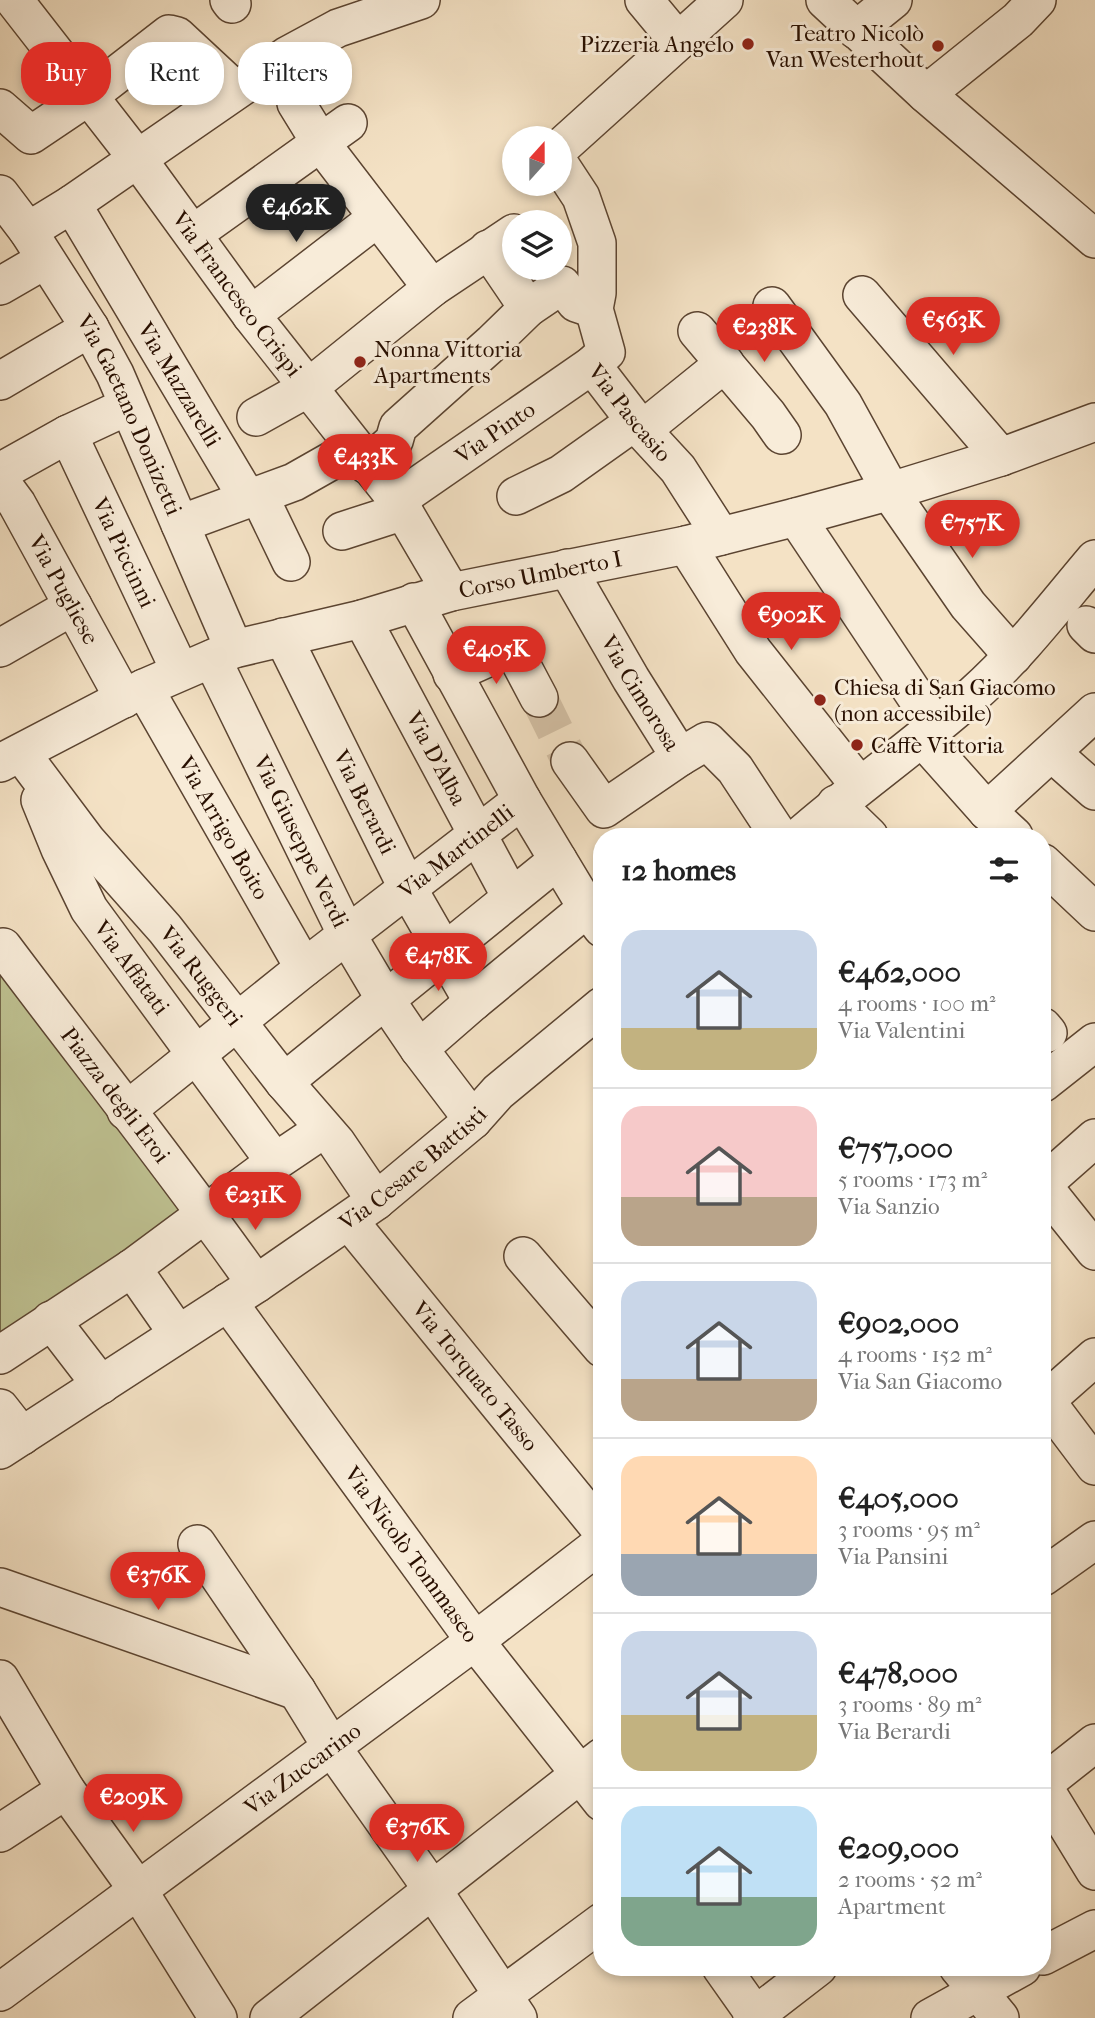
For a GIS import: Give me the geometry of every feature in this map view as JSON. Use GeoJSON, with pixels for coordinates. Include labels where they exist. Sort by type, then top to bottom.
{"type":"FeatureCollection","features":[{"type":"Feature","properties":{"kind":"street","name":"Via Francesco Crispi"},"geometry":{"type":"LineString","coordinates":[[14,0],[47,42]]}},
{"type":"Feature","properties":{"kind":"street"},"geometry":{"type":"LineString","coordinates":[[0,286],[72,204],[288,55],[336,14],[421,0]]}},
{"type":"Feature","properties":{"kind":"street"},"geometry":{"type":"LineString","coordinates":[[644,0],[678,41]]}},
{"type":"Feature","properties":{"kind":"street"},"geometry":{"type":"LineString","coordinates":[[572,137],[724,0]]}},
{"type":"Feature","properties":{"kind":"street"},"geometry":{"type":"LineString","coordinates":[[825,0],[926,94],[1090,235]]}},
{"type":"Feature","properties":{"kind":"street"},"geometry":{"type":"LineString","coordinates":[[856,30],[893,0]]}},
{"type":"Feature","properties":{"kind":"street"},"geometry":{"type":"LineString","coordinates":[[926,94],[1018,20],[1037,0]]}},
{"type":"Feature","properties":{"kind":"street"},"geometry":{"type":"LineString","coordinates":[[111,79],[169,34],[177,36],[235,90]]}},
{"type":"Feature","properties":{"kind":"street"},"geometry":{"type":"LineString","coordinates":[[0,108],[31,135],[76,105]]}},
{"type":"Feature","properties":{"kind":"street","name":"Via Francesco Crispi"},"geometry":{"type":"LineString","coordinates":[[96,105],[251,315],[401,505],[451,592]]}},
{"type":"Feature","properties":{"kind":"street"},"geometry":{"type":"LineString","coordinates":[[299,105],[334,133],[377,218],[432,288]]}},
{"type":"Feature","properties":{"kind":"street"},"geometry":{"type":"LineString","coordinates":[[193,234],[334,133]]}},
{"type":"Feature","properties":{"kind":"street","name":"Via Pascasio"},"geometry":{"type":"LineString","coordinates":[[572,182],[582,197],[597,243],[597,293],[594,309],[606,352],[592,365],[642,430],[678,469],[704,540],[753,651],[848,795],[865,828]]}},
{"type":"Feature","properties":{"kind":"street","name":"Via Gaetano Donizetti"},"geometry":{"type":"LineString","coordinates":[[0,194],[90,328],[115,374],[180,524],[208,660]]}},
{"type":"Feature","properties":{"kind":"street","name":"Via Mazzarelli"},"geometry":{"type":"LineString","coordinates":[[72,204],[243,491],[263,504],[291,562]]}},
{"type":"Feature","properties":{"kind":"street"},"geometry":{"type":"LineString","coordinates":[[251,315],[377,218]]}},
{"type":"Feature","properties":{"kind":"street"},"geometry":{"type":"LineString","coordinates":[[256,417],[308,388],[432,288],[502,241]]}},
{"type":"Feature","properties":{"kind":"street"},"geometry":{"type":"LineString","coordinates":[[524,280],[528,308]]}},
{"type":"Feature","properties":{"kind":"street"},"geometry":{"type":"LineString","coordinates":[[180,524],[295,482],[394,441],[398,427],[528,308],[562,285],[576,303],[594,309]]}},
{"type":"Feature","properties":{"kind":"street"},"geometry":{"type":"LineString","coordinates":[[862,295],[1001,457]]}},
{"type":"Feature","properties":{"kind":"street"},"geometry":{"type":"LineString","coordinates":[[772,306],[843,404],[898,505],[968,605],[1013,656]]}},
{"type":"Feature","properties":{"kind":"street"},"geometry":{"type":"LineString","coordinates":[[0,381],[90,328]]}},
{"type":"Feature","properties":{"kind":"street"},"geometry":{"type":"LineString","coordinates":[[697,331],[782,435]]}},
{"type":"Feature","properties":{"kind":"street"},"geometry":{"type":"LineString","coordinates":[[516,496],[561,474],[629,425],[642,430],[725,363]]}},
{"type":"Feature","properties":{"kind":"street","name":"Via Pinto"},"geometry":{"type":"LineString","coordinates":[[342,531],[401,505],[592,365]]}},
{"type":"Feature","properties":{"kind":"street"},"geometry":{"type":"LineString","coordinates":[[0,472],[68,434],[128,406]]}},
{"type":"Feature","properties":{"kind":"street","name":"Corso Umberto I"},"geometry":{"type":"LineString","coordinates":[[10,758],[134,694],[208,660],[451,592],[704,540],[796,517],[1001,457],[1095,422]]}},
{"type":"Feature","properties":{"kind":"street","name":"Via Piccinni"},"geometry":{"type":"LineString","coordinates":[[68,434],[208,660]]}},
{"type":"Feature","properties":{"kind":"street","name":"Via Pugliese"},"geometry":{"type":"LineString","coordinates":[[0,481],[12,526],[74,606],[134,694]]}},
{"type":"Feature","properties":{"kind":"street"},"geometry":{"type":"LineString","coordinates":[[796,517],[929,732],[987,811],[1005,828]]}},
{"type":"Feature","properties":{"kind":"street"},"geometry":{"type":"LineString","coordinates":[[809,828],[929,732],[1013,656],[1078,616],[1095,559]]}},
{"type":"Feature","properties":{"kind":"street","name":"Via Cimorosa"},"geometry":{"type":"LineString","coordinates":[[567,568],[680,757],[707,741],[735,769],[774,828]]}},
{"type":"Feature","properties":{"kind":"street"},"geometry":{"type":"LineString","coordinates":[[414,602],[522,800],[593,916]]}},
{"type":"Feature","properties":{"kind":"street"},"geometry":{"type":"LineString","coordinates":[[0,648],[74,606]]}},
{"type":"Feature","properties":{"kind":"street","name":"Via D'Alba"},"geometry":{"type":"LineString","coordinates":[[362,619],[510,897]]}},
{"type":"Feature","properties":{"kind":"street","name":"Via Berardi"},"geometry":{"type":"LineString","coordinates":[[283,637],[407,887],[472,1002]]}},
{"type":"Feature","properties":{"kind":"street"},"geometry":{"type":"LineString","coordinates":[[452,674],[512,646],[539,698]]}},
{"type":"Feature","properties":{"kind":"street","name":"Via Giuseppe Verdi"},"geometry":{"type":"LineString","coordinates":[[208,660],[347,935],[419,1049],[473,1120]]}},
{"type":"Feature","properties":{"kind":"street","name":"Via Arrigo Boito"},"geometry":{"type":"LineString","coordinates":[[134,694],[304,968]]}},
{"type":"Feature","properties":{"kind":"street"},"geometry":{"type":"LineString","coordinates":[[987,811],[1095,712]]}},
{"type":"Feature","properties":{"kind":"street"},"geometry":{"type":"LineString","coordinates":[[1052,752],[1095,791]]}},
{"type":"Feature","properties":{"kind":"street"},"geometry":{"type":"LineString","coordinates":[[570,761],[604,809],[680,757]]}},
{"type":"Feature","properties":{"kind":"street","name":"Via Ruggeri"},"geometry":{"type":"LineString","coordinates":[[10,758],[165,929],[237,1023],[324,1129],[363,1211]]}},
{"type":"Feature","properties":{"kind":"street","name":"Via Affatati"},"geometry":{"type":"LineString","coordinates":[[10,758],[60,849],[89,909],[275,1162]]}},
{"type":"Feature","properties":{"kind":"street","name":"Via Martinelli"},"geometry":{"type":"LineString","coordinates":[[126,1111],[407,887],[522,800]]}},
{"type":"Feature","properties":{"kind":"street"},"geometry":{"type":"LineString","coordinates":[[284,1082],[558,860]]}},
{"type":"Feature","properties":{"kind":"street"},"geometry":{"type":"LineString","coordinates":[[1051,871],[1095,912]]}},
{"type":"Feature","properties":{"kind":"street"},"geometry":{"type":"LineString","coordinates":[[419,1049],[472,1002],[593,919]]}},
{"type":"Feature","properties":{"kind":"street","name":"Piazza degli Eroi"},"geometry":{"type":"LineString","coordinates":[[0,948],[3,947],[206,1213],[242,1293]]}},
{"type":"Feature","properties":{"kind":"street","name":"Via Cesare Battisti"},"geometry":{"type":"LineString","coordinates":[[7,1432],[101,1385],[363,1211],[473,1120],[498,1092],[593,1013]]}},
{"type":"Feature","properties":{"kind":"street"},"geometry":{"type":"LineString","coordinates":[[1051,1077],[1095,1042]]}},
{"type":"Feature","properties":{"kind":"street"},"geometry":{"type":"LineString","coordinates":[[0,1354],[132,1268],[324,1129]]}},
{"type":"Feature","properties":{"kind":"street"},"geometry":{"type":"LineString","coordinates":[[1051,1178],[1095,1138]]}},
{"type":"Feature","properties":{"kind":"street"},"geometry":{"type":"LineString","coordinates":[[1051,1195],[1095,1251]]}},
{"type":"Feature","properties":{"kind":"street","name":"Via Torquato Tasso"},"geometry":{"type":"LineString","coordinates":[[363,1211],[593,1519]]}},
{"type":"Feature","properties":{"kind":"street"},"geometry":{"type":"LineString","coordinates":[[523,1256],[593,1338]]}},
{"type":"Feature","properties":{"kind":"street"},"geometry":{"type":"LineString","coordinates":[[132,1268],[178,1334]]}},
{"type":"Feature","properties":{"kind":"street","name":"Via Nicolò Tommaseo"},"geometry":{"type":"LineString","coordinates":[[242,1293],[475,1641],[593,1775]]}},
{"type":"Feature","properties":{"kind":"street"},"geometry":{"type":"LineString","coordinates":[[51,1321],[101,1385]]}},
{"type":"Feature","properties":{"kind":"street"},"geometry":{"type":"LineString","coordinates":[[1051,1394],[1095,1357]]}},
{"type":"Feature","properties":{"kind":"street"},"geometry":{"type":"LineString","coordinates":[[1051,1409],[1095,1466]]}},
{"type":"Feature","properties":{"kind":"street"},"geometry":{"type":"LineString","coordinates":[[1051,1568],[1095,1539]]}},
{"type":"Feature","properties":{"kind":"street"},"geometry":{"type":"LineString","coordinates":[[197,1544],[331,1746],[432,1889],[510,2006]]}},
{"type":"Feature","properties":{"kind":"street","name":"Via Zuccarino"},"geometry":{"type":"LineString","coordinates":[[0,1992],[475,1641],[593,1550]]}},
{"type":"Feature","properties":{"kind":"street"},"geometry":{"type":"LineString","coordinates":[[0,1587],[297,1691]]}},
{"type":"Feature","properties":{"kind":"street"},"geometry":{"type":"LineString","coordinates":[[0,1679],[66,1790],[138,1890],[218,2018]]}},
{"type":"Feature","properties":{"kind":"street"},"geometry":{"type":"LineString","coordinates":[[1051,1779],[1095,1743]]}},
{"type":"Feature","properties":{"kind":"street"},"geometry":{"type":"LineString","coordinates":[[269,2018],[432,1889],[593,1778]]}},
{"type":"Feature","properties":{"kind":"street"},"geometry":{"type":"LineString","coordinates":[[0,1833],[66,1790]]}},
{"type":"Feature","properties":{"kind":"street"},"geometry":{"type":"LineString","coordinates":[[1051,1798],[1095,1871]]}},
{"type":"Feature","properties":{"kind":"street"},"geometry":{"type":"LineString","coordinates":[[1051,1952],[1095,1929]]}},
{"type":"Feature","properties":{"kind":"street"},"geometry":{"type":"LineString","coordinates":[[472,2018],[510,2006],[593,1930]]}},
{"type":"Feature","properties":{"kind":"street"},"geometry":{"type":"LineString","coordinates":[[728,1976],[755,2017],[807,1976]]}},
{"type":"Feature","properties":{"kind":"street"},"geometry":{"type":"LineString","coordinates":[[930,2018],[1006,1976]]}},
{"type":"Feature","properties":{"kind":"green space"},"geometry":{"type":"Polygon","coordinates":[[[0,957],[196,1217],[0,1348],[0,957]]]}},
{"type":"Feature","properties":{"kind":"tunnel"},"geometry":{"type":"LineString","coordinates":[[539,698],[570,761]]}},
{"type":"Feature","properties":{"kind":"place","name":"Pizzeria Angelo"},"geometry":{"type":"Point","coordinates":[748,44]}},
{"type":"Feature","properties":{"kind":"place","name":"Teatro Nicolò Van Westerhout"},"geometry":{"type":"Point","coordinates":[938,46]}},
{"type":"Feature","properties":{"kind":"place","name":"Nonna Vittoria Apartments"},"geometry":{"type":"Point","coordinates":[360,362]}},
{"type":"Feature","properties":{"kind":"place","name":"Chiesa di San Giacomo (non accessibile)"},"geometry":{"type":"Point","coordinates":[820,700]}},
{"type":"Feature","properties":{"kind":"place","name":"Caffè Vittoria"},"geometry":{"type":"Point","coordinates":[857,745]}}]}
